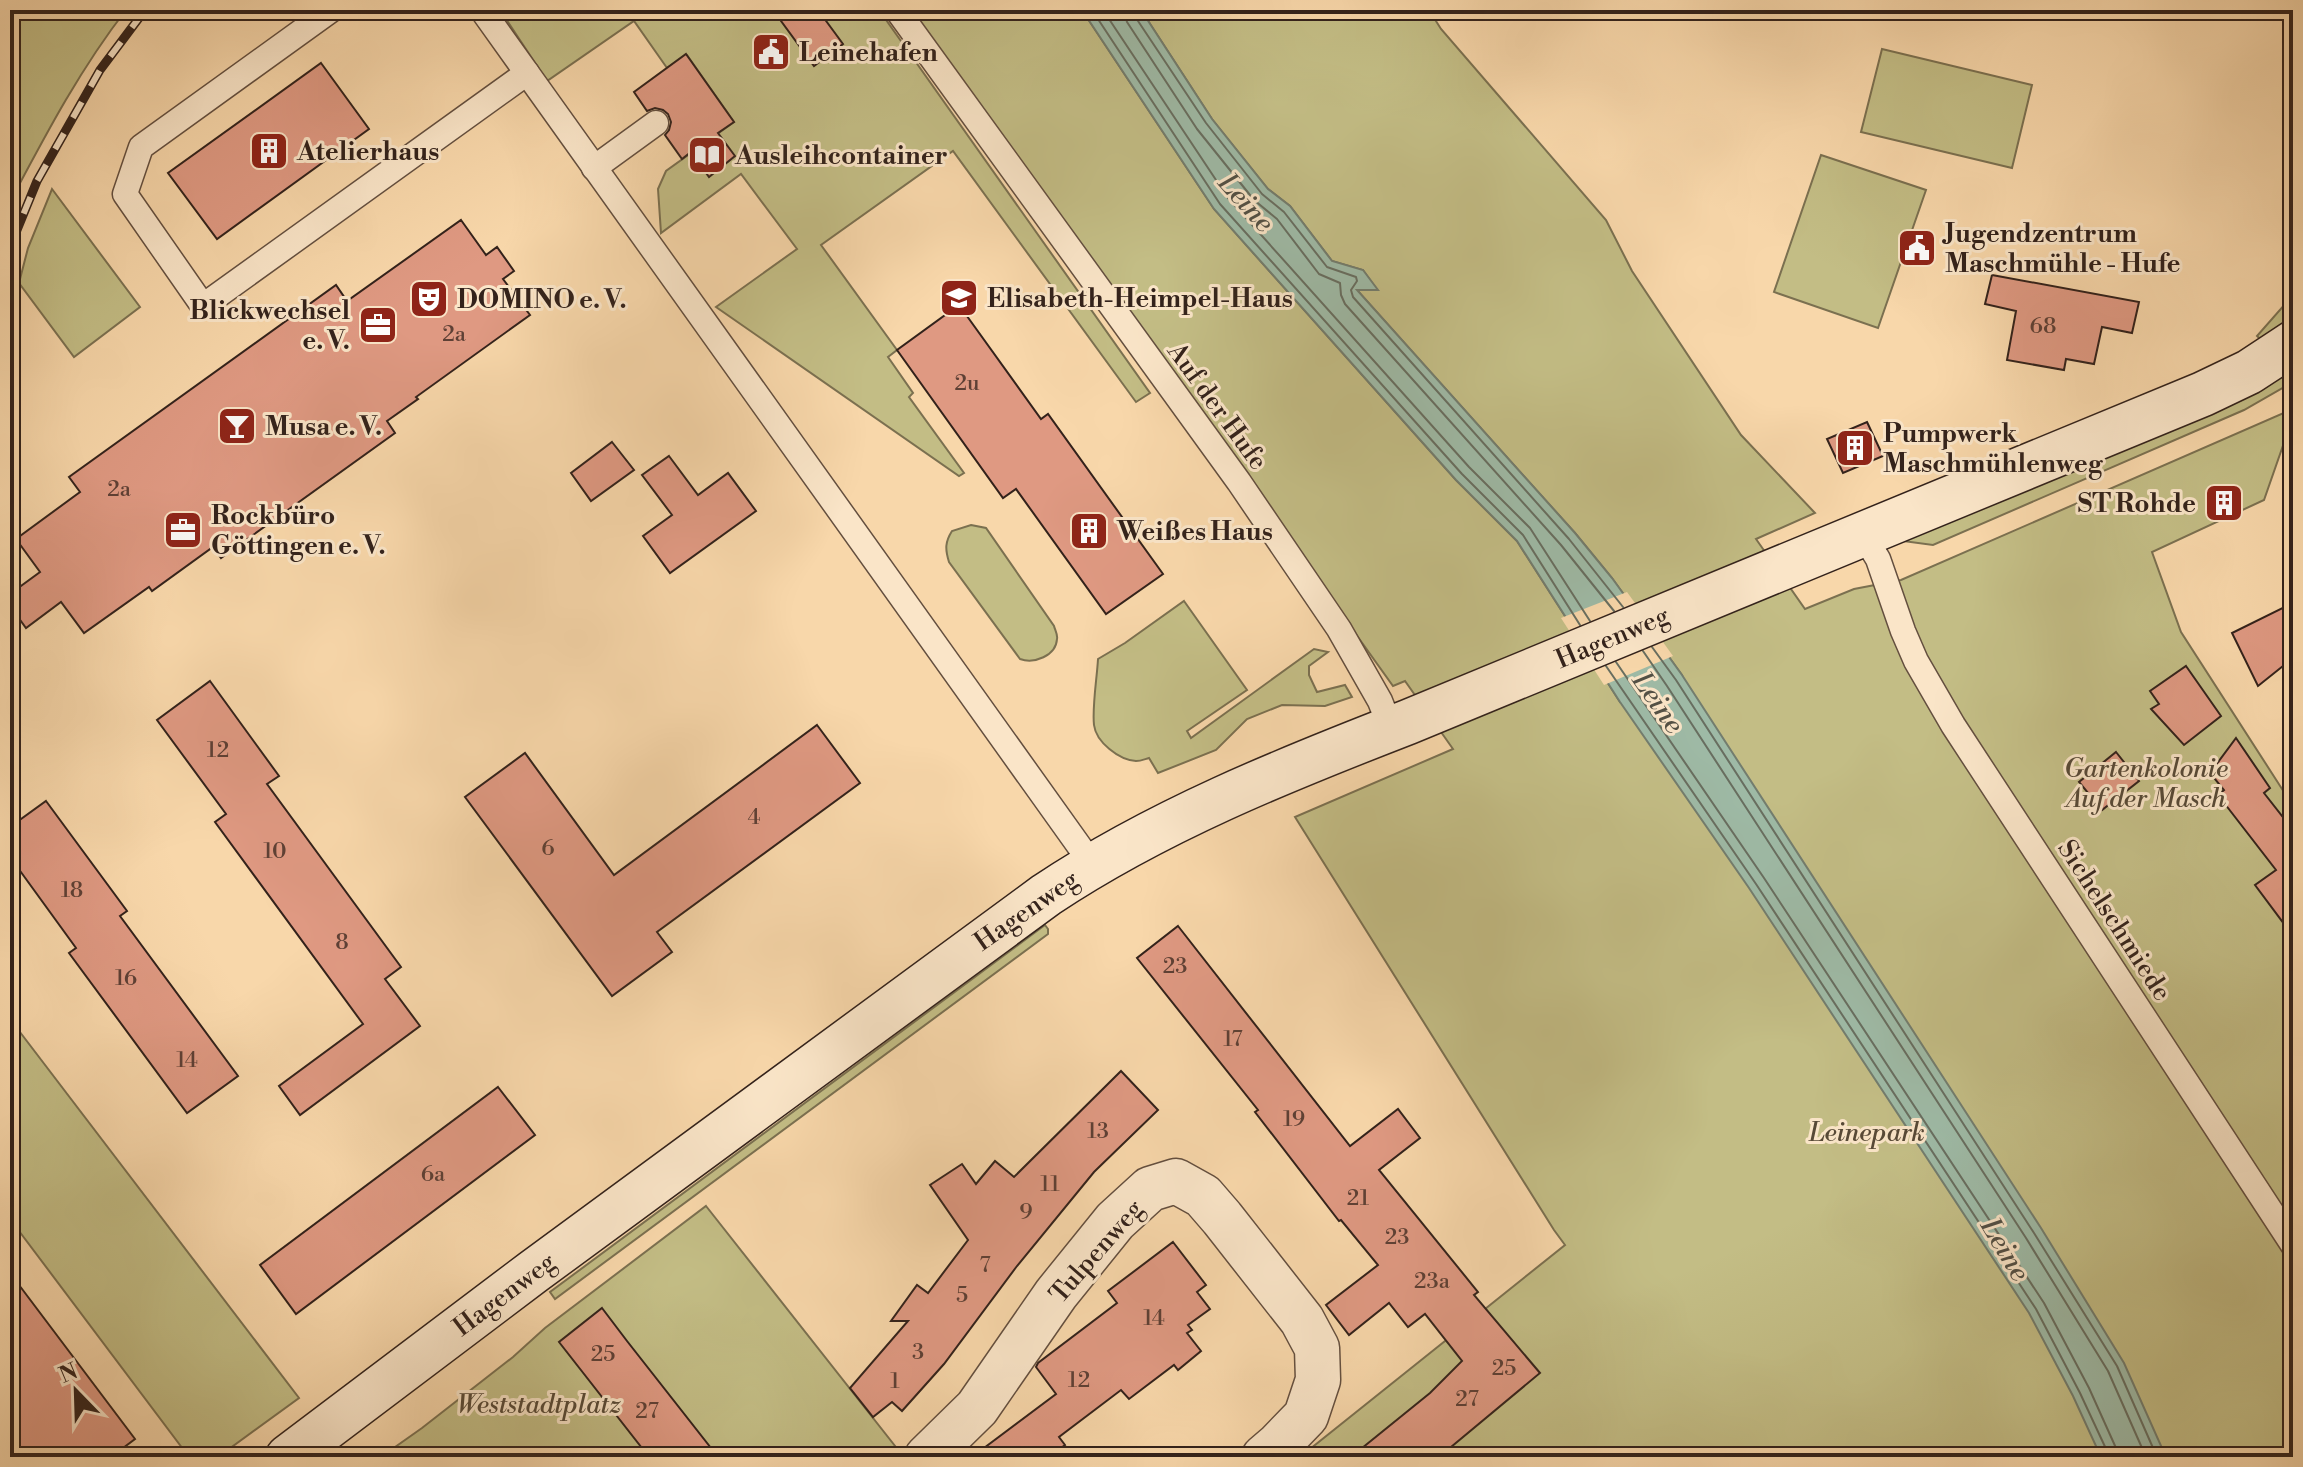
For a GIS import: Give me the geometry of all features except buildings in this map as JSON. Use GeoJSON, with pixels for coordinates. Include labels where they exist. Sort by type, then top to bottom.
{"type":"FeatureCollection","features":[{"type":"Feature","properties":{"kind":"street","name":"Hagenweg"},"geometry":{"type":"LineString","coordinates":[[288,1457],[533,1272],[1092,864],[1240,791],[2203,394],[2249,372],[2293,343]]}},
{"type":"Feature","properties":{"kind":"street","name":"Tulpenweg"},"geometry":{"type":"LineString","coordinates":[[927,1457],[977,1408],[1056,1294],[1115,1221],[1150,1189],[1176,1181],[1203,1196],[1222,1218],[1302,1320],[1317,1348],[1318,1380],[1306,1416],[1264,1457]]}},
{"type":"Feature","properties":{"kind":"lane"},"geometry":{"type":"LineString","coordinates":[[331,10],[141,147],[125,194],[203,306],[527,73]]}},
{"type":"Feature","properties":{"kind":"lane"},"geometry":{"type":"LineString","coordinates":[[482,10],[1092,864]]}},
{"type":"Feature","properties":{"kind":"lane","name":"Auf der Hufe"},"geometry":{"type":"LineString","coordinates":[[897,10],[1248,495],[1339,629],[1380,701],[1399,725]]}},
{"type":"Feature","properties":{"kind":"lane"},"geometry":{"type":"LineString","coordinates":[[594,168],[656,123]]}},
{"type":"Feature","properties":{"kind":"lane","name":"Sichelschmiede"},"geometry":{"type":"LineString","coordinates":[[1862,533],[1878,559],[1916,661],[1953,725],[2293,1245]]}},
{"type":"Feature","properties":{"kind":"green space"},"geometry":{"type":"Polygon","coordinates":[[[10,10],[126,10],[78,79],[10,202],[10,10]]]}},
{"type":"Feature","properties":{"kind":"green space"},"geometry":{"type":"Polygon","coordinates":[[[500,10],[879,10],[1150,393],[1136,402],[953,151],[821,245],[897,350],[888,357],[913,393],[909,397],[964,473],[959,476],[716,307],[797,249],[741,174],[661,233],[658,189],[666,171],[734,122],[687,55],[667,68],[634,21],[547,81],[500,10]]]}},
{"type":"Feature","properties":{"kind":"green space"},"geometry":{"type":"Polygon","coordinates":[[[909,10],[1082,10],[1214,209],[1456,480],[1517,541],[1620,702],[1682,675],[1612,578],[1575,533],[1356,289],[1377,290],[1363,270],[1332,261],[1290,206],[1268,189],[1212,119],[1141,10],[1429,10],[1441,29],[1606,220],[1632,271],[1741,435],[1815,513],[1756,539],[1805,609],[1854,589],[1901,580],[2293,409],[2293,417],[2264,500],[2152,552],[2181,632],[2293,806],[2293,1457],[1300,1457],[1565,1245],[1295,817],[1453,749],[1405,681],[1393,686],[909,10]]]}},
{"type":"Feature","properties":{"kind":"green space"},"geometry":{"type":"Polygon","coordinates":[[[1882,49],[2032,85],[2012,168],[1861,132],[1882,49]]]}},
{"type":"Feature","properties":{"kind":"green space"},"geometry":{"type":"Polygon","coordinates":[[[1821,155],[1926,190],[1878,328],[1774,292],[1821,155]]]}},
{"type":"Feature","properties":{"kind":"green space"},"geometry":{"type":"Polygon","coordinates":[[[52,189],[140,307],[74,357],[19,283],[28,248],[52,189]]]}},
{"type":"Feature","properties":{"kind":"green space"},"geometry":{"type":"Polygon","coordinates":[[[2293,295],[2293,316],[2260,339],[2257,336],[2293,295]]]}},
{"type":"Feature","properties":{"kind":"green space"},"geometry":{"type":"Polygon","coordinates":[[[2293,365],[2293,382],[2244,410],[1933,545],[1903,541],[2293,365]]]}},
{"type":"Feature","properties":{"kind":"green space"},"geometry":{"type":"Polygon","coordinates":[[[971,525],[986,528],[1054,626],[1056,645],[1049,654],[1032,660],[1020,659],[949,562],[946,546],[952,531],[971,525]]]}},
{"type":"Feature","properties":{"kind":"green space"},"geometry":{"type":"Polygon","coordinates":[[[1184,601],[1247,690],[1187,731],[1191,738],[1314,649],[1328,652],[1309,666],[1309,675],[1317,692],[1345,685],[1352,697],[1325,706],[1282,705],[1247,719],[1216,750],[1158,773],[1149,758],[1136,761],[1116,754],[1099,738],[1094,725],[1098,659],[1184,601]]]}},
{"type":"Feature","properties":{"kind":"green space"},"geometry":{"type":"Polygon","coordinates":[[[1045,925],[1048,934],[555,1299],[550,1292],[1045,925]]]}},
{"type":"Feature","properties":{"kind":"green space"},"geometry":{"type":"Polygon","coordinates":[[[10,1019],[299,1398],[218,1457],[189,1457],[10,1219],[10,1019]]]}},
{"type":"Feature","properties":{"kind":"green space","name":"Weststadtplatz"},"geometry":{"type":"Polygon","coordinates":[[[706,1206],[899,1451],[891,1457],[381,1457],[422,1428],[545,1328],[706,1206]]]}},
{"type":"Feature","properties":{"kind":"water","name":"Leine"},"geometry":{"type":"Polygon","coordinates":[[[1082,10],[1141,10],[1212,119],[1268,189],[1290,206],[1332,261],[1363,270],[1378,290],[1357,290],[1612,578],[1682,675],[2041,1228],[2124,1363],[2166,1457],[2101,1457],[2029,1313],[1749,888],[1620,702],[1517,541],[1456,480],[1214,209],[1082,10]]]}},
{"type":"Feature","properties":{"kind":"pier"},"geometry":{"type":"Polygon","coordinates":[[[1627,592],[1673,656],[1604,685],[1561,618],[1627,592]]]}},
{"type":"Feature","properties":{"kind":"railway"},"geometry":{"type":"LineString","coordinates":[[10,247],[37,181],[100,70],[145,10]]}},
{"type":"Feature","properties":{"kind":"place","name":"Leinehafen"},"geometry":{"type":"Point","coordinates":[771,52]}},
{"type":"Feature","properties":{"kind":"place","name":"Atelierhaus"},"geometry":{"type":"Point","coordinates":[269,151]}},
{"type":"Feature","properties":{"kind":"place","name":"Ausleihcontainer"},"geometry":{"type":"Point","coordinates":[707,155]}},
{"type":"Feature","properties":{"kind":"place","name":"Jugendzentrum Maschmühle - Hufe"},"geometry":{"type":"Point","coordinates":[1917,248]}},
{"type":"Feature","properties":{"kind":"place","name":"Elisabeth-Heimpel-Haus"},"geometry":{"type":"Point","coordinates":[959,298]}},
{"type":"Feature","properties":{"kind":"place","name":"DOMINO e. V."},"geometry":{"type":"Point","coordinates":[429,299]}},
{"type":"Feature","properties":{"kind":"place","name":"Blickwechsel e. V."},"geometry":{"type":"Point","coordinates":[378,325]}},
{"type":"Feature","properties":{"kind":"place","name":"Musa e. V."},"geometry":{"type":"Point","coordinates":[237,426]}},
{"type":"Feature","properties":{"kind":"place","name":"Pumpwerk Maschmühlenweg"},"geometry":{"type":"Point","coordinates":[1855,448]}},
{"type":"Feature","properties":{"kind":"place","name":"ST Rohde"},"geometry":{"type":"Point","coordinates":[2224,503]}},
{"type":"Feature","properties":{"kind":"place","name":"Rockbüro Göttingen e. V."},"geometry":{"type":"Point","coordinates":[183,530]}},
{"type":"Feature","properties":{"kind":"place","name":"Weißes Haus"},"geometry":{"type":"Point","coordinates":[1089,531]}},
{"type":"Feature","properties":{"kind":"park label","name":"Gartenkolonie Auf der Masch"},"geometry":{"type":"Point","coordinates":[2146,783]}},
{"type":"Feature","properties":{"kind":"park label","name":"Leinepark"},"geometry":{"type":"Point","coordinates":[1867,1132]}}]}
